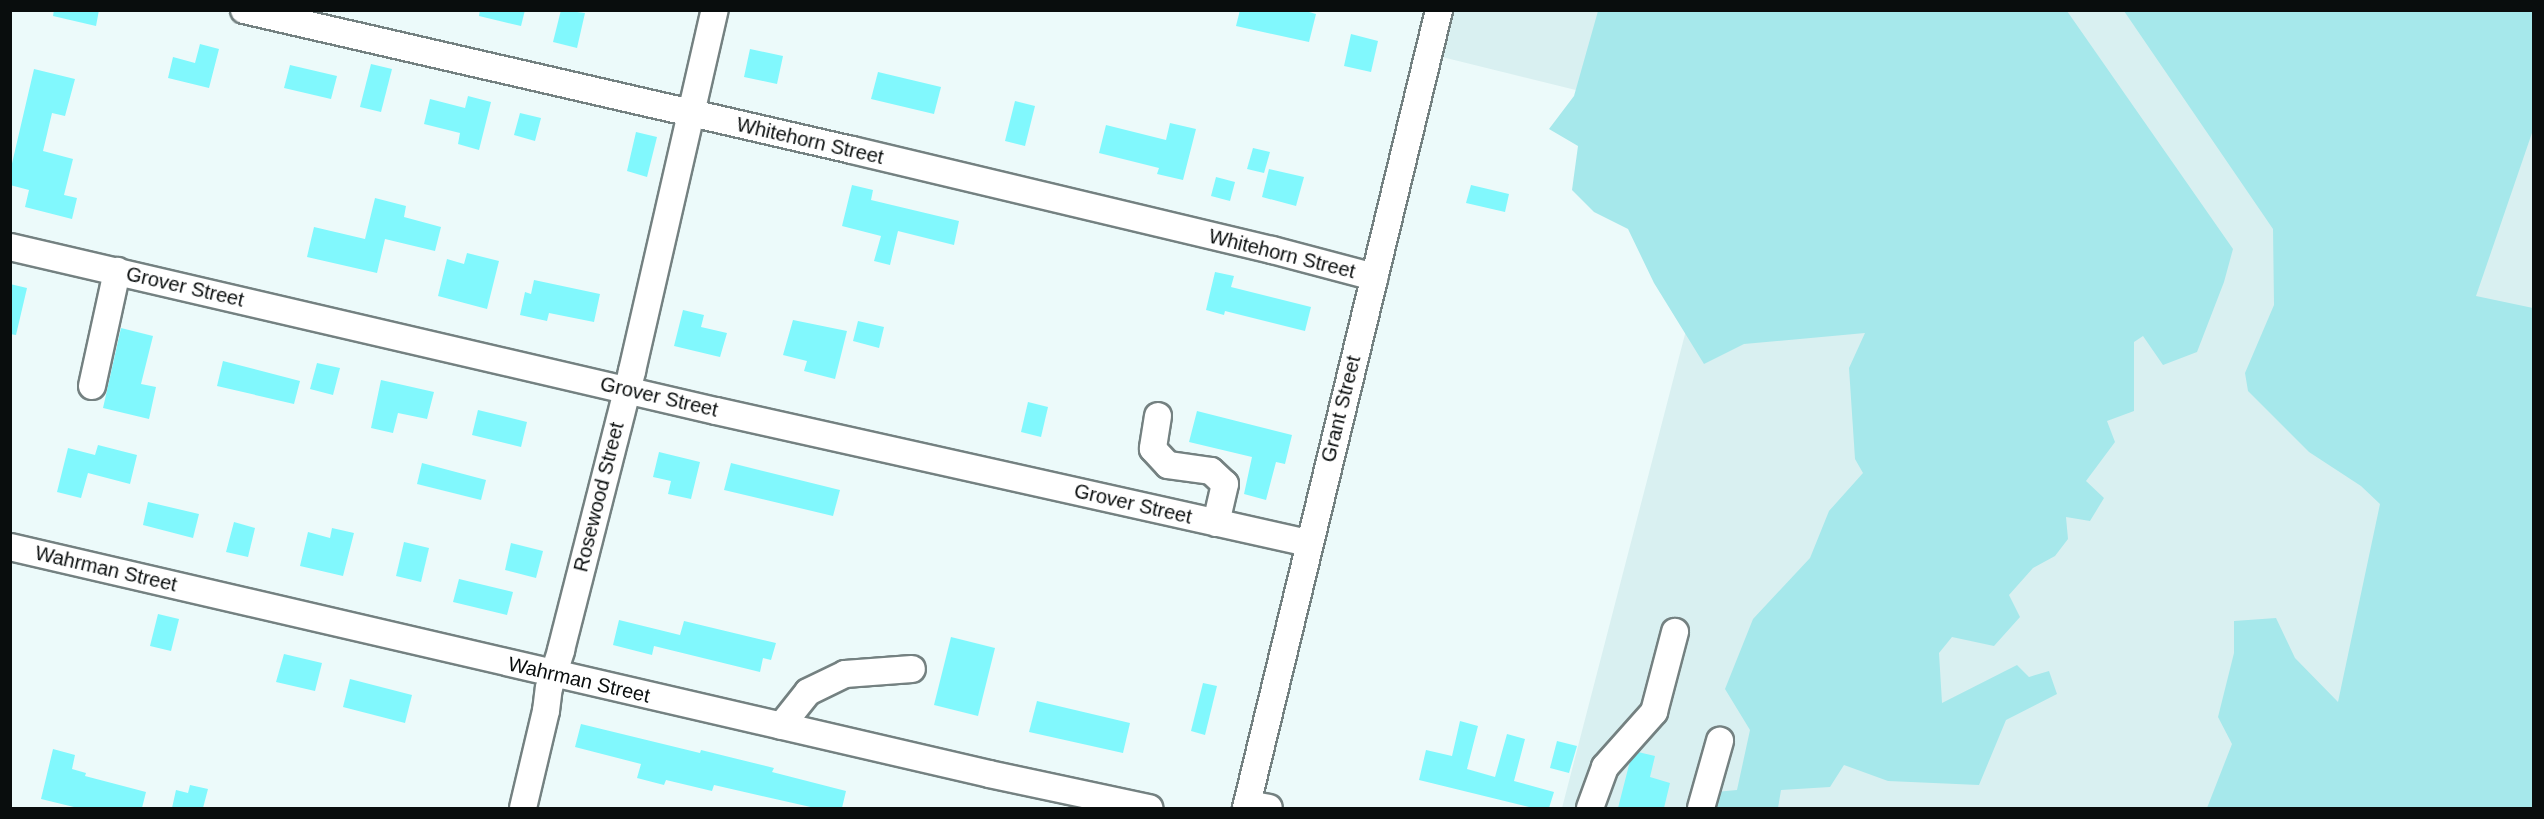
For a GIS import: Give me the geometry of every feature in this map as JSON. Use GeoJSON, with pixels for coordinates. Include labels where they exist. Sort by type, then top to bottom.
{"type":"FeatureCollection","features":[{"type":"Feature","properties":{"kind":"street","name":"Whitehorn Street"},"geometry":{"type":"LineString","coordinates":[[244,10],[1272,250],[1374,277]]}},
{"type":"Feature","properties":{"kind":"street","name":"Rosewood Street"},"geometry":{"type":"LineString","coordinates":[[523,808],[553,674],[626,390],[715,10]]}},
{"type":"Feature","properties":{"kind":"street","name":"Grant Street"},"geometry":{"type":"LineString","coordinates":[[1254,807],[1308,543],[1439,10]]}},
{"type":"Feature","properties":{"kind":"street","name":"Grover Street"},"geometry":{"type":"LineString","coordinates":[[10,247],[626,390],[1308,543]]}},
{"type":"Feature","properties":{"kind":"street"},"geometry":{"type":"LineString","coordinates":[[92,386],[117,272]]}},
{"type":"Feature","properties":{"kind":"street"},"geometry":{"type":"LineString","coordinates":[[1158,416],[1153,448],[1168,465],[1211,471],[1225,484],[1216,523]]}},
{"type":"Feature","properties":{"kind":"street","name":"Wahrman Street"},"geometry":{"type":"LineString","coordinates":[[10,547],[553,674],[1149,808]]}},
{"type":"Feature","properties":{"kind":"street"},"geometry":{"type":"LineString","coordinates":[[1590,808],[1605,767],[1654,712],[1675,632]]}},
{"type":"Feature","properties":{"kind":"street"},"geometry":{"type":"LineString","coordinates":[[780,726],[808,692],[845,674],[912,669]]}},
{"type":"Feature","properties":{"kind":"street"},"geometry":{"type":"LineString","coordinates":[[1701,808],[1720,741]]}},
{"type":"Feature","properties":{"kind":"shaded area"},"geometry":{"type":"Polygon","coordinates":[[[1445,10],[2533,11],[2533,808],[1562,808],[1738,130],[1434,55],[1445,10]]]}},
{"type":"Feature","properties":{"kind":"shaded area"},"geometry":{"type":"Polygon","coordinates":[[[1598,11],[2067,11],[2233,249],[2224,282],[2197,352],[2163,365],[2143,336],[2134,342],[2134,411],[2107,421],[2115,442],[2086,481],[2104,498],[2090,521],[2066,517],[2068,539],[2055,556],[2033,568],[2009,595],[2020,617],[1994,646],[1952,637],[1939,653],[1942,703],[2017,665],[2029,677],[2049,671],[2057,694],[2006,720],[1979,785],[1888,781],[1844,765],[1830,787],[1781,790],[1778,808],[1688,808],[1694,794],[1737,790],[1750,730],[1725,689],[1753,619],[1810,558],[1829,511],[1863,473],[1855,459],[1849,368],[1865,333],[1744,344],[1704,364],[1654,283],[1628,229],[1594,212],[1572,190],[1578,146],[1549,129],[1574,96],[1598,11]]]}},
{"type":"Feature","properties":{"kind":"shaded area"},"geometry":{"type":"Polygon","coordinates":[[[2124,11],[2533,11],[2533,130],[2476,296],[2533,308],[2533,808],[2207,808],[2232,744],[2218,717],[2234,653],[2234,621],[2276,618],[2295,658],[2338,702],[2380,504],[2361,486],[2309,452],[2248,391],[2245,373],[2274,305],[2273,229],[2124,11]]]}},
{"type":"Feature","properties":{"kind":"building"},"geometry":{"type":"Polygon","coordinates":[[[54,10],[99,10],[96,26],[53,16],[54,10]]]}},
{"type":"Feature","properties":{"kind":"building"},"geometry":{"type":"Polygon","coordinates":[[[480,10],[525,10],[521,26],[479,16],[480,10]]]}},
{"type":"Feature","properties":{"kind":"building"},"geometry":{"type":"Polygon","coordinates":[[[561,10],[585,13],[577,48],[553,42],[561,10]]]}},
{"type":"Feature","properties":{"kind":"building"},"geometry":{"type":"Polygon","coordinates":[[[1240,10],[1302,10],[1316,14],[1309,42],[1236,26],[1240,10]]]}},
{"type":"Feature","properties":{"kind":"building"},"geometry":{"type":"Polygon","coordinates":[[[1351,34],[1378,41],[1371,72],[1344,66],[1351,34]]]}},
{"type":"Feature","properties":{"kind":"building"},"geometry":{"type":"Polygon","coordinates":[[[200,44],[219,49],[209,88],[168,78],[173,57],[195,63],[200,44]]]}},
{"type":"Feature","properties":{"kind":"building"},"geometry":{"type":"Polygon","coordinates":[[[750,49],[783,56],[777,84],[744,77],[750,49]]]}},
{"type":"Feature","properties":{"kind":"building"},"geometry":{"type":"Polygon","coordinates":[[[371,64],[392,69],[381,112],[360,107],[371,64]]]}},
{"type":"Feature","properties":{"kind":"building"},"geometry":{"type":"Polygon","coordinates":[[[290,65],[337,76],[331,99],[284,88],[290,65]]]}},
{"type":"Feature","properties":{"kind":"building"},"geometry":{"type":"Polygon","coordinates":[[[34,69],[75,79],[65,116],[52,113],[43,151],[73,159],[64,195],[77,198],[72,219],[25,207],[29,190],[10,185],[10,172],[34,69]]]}},
{"type":"Feature","properties":{"kind":"building"},"geometry":{"type":"Polygon","coordinates":[[[878,72],[941,87],[934,114],[871,99],[878,72]]]}},
{"type":"Feature","properties":{"kind":"building"},"geometry":{"type":"Polygon","coordinates":[[[468,96],[491,102],[479,150],[458,144],[460,133],[424,124],[430,99],[465,108],[468,96]]]}},
{"type":"Feature","properties":{"kind":"building"},"geometry":{"type":"Polygon","coordinates":[[[1015,101],[1035,106],[1025,146],[1005,141],[1015,101]]]}},
{"type":"Feature","properties":{"kind":"building"},"geometry":{"type":"Polygon","coordinates":[[[520,113],[541,118],[535,141],[514,135],[520,113]]]}},
{"type":"Feature","properties":{"kind":"building"},"geometry":{"type":"Polygon","coordinates":[[[1170,123],[1196,129],[1183,180],[1157,174],[1159,168],[1099,153],[1106,125],[1166,140],[1170,123]]]}},
{"type":"Feature","properties":{"kind":"building"},"geometry":{"type":"Polygon","coordinates":[[[636,132],[657,137],[647,177],[627,171],[636,132]]]}},
{"type":"Feature","properties":{"kind":"building"},"geometry":{"type":"Polygon","coordinates":[[[1253,148],[1270,152],[1264,173],[1247,169],[1253,148]]]}},
{"type":"Feature","properties":{"kind":"building"},"geometry":{"type":"Polygon","coordinates":[[[1269,169],[1304,177],[1296,206],[1262,197],[1269,169]]]}},
{"type":"Feature","properties":{"kind":"building"},"geometry":{"type":"Polygon","coordinates":[[[1216,177],[1235,182],[1230,201],[1211,196],[1216,177]]]}},
{"type":"Feature","properties":{"kind":"building"},"geometry":{"type":"Polygon","coordinates":[[[852,185],[873,190],[871,200],[959,221],[954,245],[898,231],[890,265],[874,261],[881,236],[842,226],[852,185]]]}},
{"type":"Feature","properties":{"kind":"building"},"geometry":{"type":"Polygon","coordinates":[[[1471,185],[1509,194],[1505,212],[1466,203],[1471,185]]]}},
{"type":"Feature","properties":{"kind":"building"},"geometry":{"type":"Polygon","coordinates":[[[375,198],[406,206],[404,217],[441,227],[435,251],[385,239],[377,273],[307,257],[314,227],[365,239],[375,198]]]}},
{"type":"Feature","properties":{"kind":"building"},"geometry":{"type":"Polygon","coordinates":[[[467,253],[499,261],[487,309],[438,296],[447,259],[464,264],[467,253]]]}},
{"type":"Feature","properties":{"kind":"building"},"geometry":{"type":"Polygon","coordinates":[[[1215,272],[1234,276],[1231,287],[1311,307],[1305,331],[1225,311],[1224,315],[1206,310],[1215,272]]]}},
{"type":"Feature","properties":{"kind":"building"},"geometry":{"type":"Polygon","coordinates":[[[534,280],[600,294],[594,322],[549,313],[547,321],[520,315],[525,292],[531,294],[534,280]]]}},
{"type":"Feature","properties":{"kind":"building"},"geometry":{"type":"Polygon","coordinates":[[[10,284],[27,288],[16,335],[10,334],[10,284]]]}},
{"type":"Feature","properties":{"kind":"building"},"geometry":{"type":"Polygon","coordinates":[[[683,310],[704,315],[701,327],[727,333],[720,357],[674,346],[683,310]]]}},
{"type":"Feature","properties":{"kind":"building"},"geometry":{"type":"Polygon","coordinates":[[[793,320],[847,331],[835,379],[804,371],[807,361],[783,355],[793,320]]]}},
{"type":"Feature","properties":{"kind":"building"},"geometry":{"type":"Polygon","coordinates":[[[858,321],[884,327],[879,348],[853,341],[858,321]]]}},
{"type":"Feature","properties":{"kind":"building"},"geometry":{"type":"Polygon","coordinates":[[[121,328],[153,336],[141,384],[156,387],[149,419],[103,408],[121,328]]]}},
{"type":"Feature","properties":{"kind":"building"},"geometry":{"type":"Polygon","coordinates":[[[223,361],[300,381],[294,404],[217,386],[223,361]]]}},
{"type":"Feature","properties":{"kind":"building"},"geometry":{"type":"Polygon","coordinates":[[[317,363],[340,368],[333,395],[310,389],[317,363]]]}},
{"type":"Feature","properties":{"kind":"building"},"geometry":{"type":"Polygon","coordinates":[[[381,380],[434,392],[427,419],[398,413],[393,433],[371,428],[381,380]]]}},
{"type":"Feature","properties":{"kind":"building"},"geometry":{"type":"Polygon","coordinates":[[[1028,402],[1048,407],[1041,437],[1021,432],[1028,402]]]}},
{"type":"Feature","properties":{"kind":"building"},"geometry":{"type":"Polygon","coordinates":[[[478,410],[527,422],[521,447],[472,435],[478,410]]]}},
{"type":"Feature","properties":{"kind":"building"},"geometry":{"type":"Polygon","coordinates":[[[1197,411],[1292,435],[1285,464],[1276,462],[1266,500],[1244,494],[1252,457],[1189,442],[1197,411]]]}},
{"type":"Feature","properties":{"kind":"building"},"geometry":{"type":"Polygon","coordinates":[[[98,445],[137,455],[130,484],[88,473],[81,498],[57,492],[68,448],[95,455],[98,445]]]}},
{"type":"Feature","properties":{"kind":"building"},"geometry":{"type":"Polygon","coordinates":[[[659,452],[700,462],[691,499],[668,494],[671,481],[653,477],[659,452]]]}},
{"type":"Feature","properties":{"kind":"building"},"geometry":{"type":"Polygon","coordinates":[[[422,463],[486,480],[481,500],[417,484],[422,463]]]}},
{"type":"Feature","properties":{"kind":"building"},"geometry":{"type":"Polygon","coordinates":[[[731,463],[840,490],[833,516],[724,490],[731,463]]]}},
{"type":"Feature","properties":{"kind":"building"},"geometry":{"type":"Polygon","coordinates":[[[148,502],[199,514],[193,538],[143,525],[148,502]]]}},
{"type":"Feature","properties":{"kind":"building"},"geometry":{"type":"Polygon","coordinates":[[[234,522],[255,528],[248,557],[226,552],[234,522]]]}},
{"type":"Feature","properties":{"kind":"building"},"geometry":{"type":"Polygon","coordinates":[[[332,528],[354,533],[343,576],[300,566],[308,532],[330,538],[332,528]]]}},
{"type":"Feature","properties":{"kind":"building"},"geometry":{"type":"Polygon","coordinates":[[[404,542],[429,548],[421,582],[396,576],[404,542]]]}},
{"type":"Feature","properties":{"kind":"building"},"geometry":{"type":"Polygon","coordinates":[[[511,543],[543,551],[536,578],[505,570],[511,543]]]}},
{"type":"Feature","properties":{"kind":"building"},"geometry":{"type":"Polygon","coordinates":[[[459,579],[513,592],[507,615],[453,602],[459,579]]]}},
{"type":"Feature","properties":{"kind":"building"},"geometry":{"type":"Polygon","coordinates":[[[158,614],[179,619],[171,651],[150,646],[158,614]]]}},
{"type":"Feature","properties":{"kind":"building"},"geometry":{"type":"Polygon","coordinates":[[[619,620],[680,635],[684,621],[776,643],[771,660],[763,658],[760,672],[654,646],[652,655],[613,645],[619,620]]]}},
{"type":"Feature","properties":{"kind":"building"},"geometry":{"type":"Polygon","coordinates":[[[951,637],[995,648],[978,716],[934,705],[951,637]]]}},
{"type":"Feature","properties":{"kind":"building"},"geometry":{"type":"Polygon","coordinates":[[[284,654],[322,663],[315,691],[276,682],[284,654]]]}},
{"type":"Feature","properties":{"kind":"building"},"geometry":{"type":"Polygon","coordinates":[[[350,679],[412,695],[405,723],[343,707],[350,679]]]}},
{"type":"Feature","properties":{"kind":"building"},"geometry":{"type":"Polygon","coordinates":[[[1203,683],[1217,686],[1205,735],[1191,731],[1203,683]]]}},
{"type":"Feature","properties":{"kind":"building"},"geometry":{"type":"Polygon","coordinates":[[[1037,701],[1130,723],[1123,753],[1029,732],[1037,701]]]}},
{"type":"Feature","properties":{"kind":"building"},"geometry":{"type":"Polygon","coordinates":[[[1460,721],[1478,726],[1467,769],[1495,777],[1507,734],[1525,739],[1514,781],[1554,792],[1549,808],[1533,808],[1419,780],[1426,750],[1452,756],[1460,721]]]}},
{"type":"Feature","properties":{"kind":"building"},"geometry":{"type":"Polygon","coordinates":[[[581,724],[700,753],[701,750],[774,768],[772,772],[846,791],[842,808],[815,808],[714,785],[712,791],[666,780],[664,785],[637,778],[641,764],[575,747],[581,724]]]}},
{"type":"Feature","properties":{"kind":"building"},"geometry":{"type":"Polygon","coordinates":[[[1557,741],[1577,746],[1569,773],[1550,768],[1557,741]]]}},
{"type":"Feature","properties":{"kind":"building"},"geometry":{"type":"Polygon","coordinates":[[[53,749],[75,755],[72,769],[86,773],[85,776],[146,792],[142,808],[78,808],[41,799],[53,749]]]}},
{"type":"Feature","properties":{"kind":"building"},"geometry":{"type":"Polygon","coordinates":[[[1638,752],[1655,756],[1650,777],[1670,783],[1664,808],[1618,808],[1630,761],[1638,752]]]}},
{"type":"Feature","properties":{"kind":"building"},"geometry":{"type":"Polygon","coordinates":[[[190,785],[208,789],[203,808],[172,808],[176,790],[188,793],[190,785]]]}}]}
